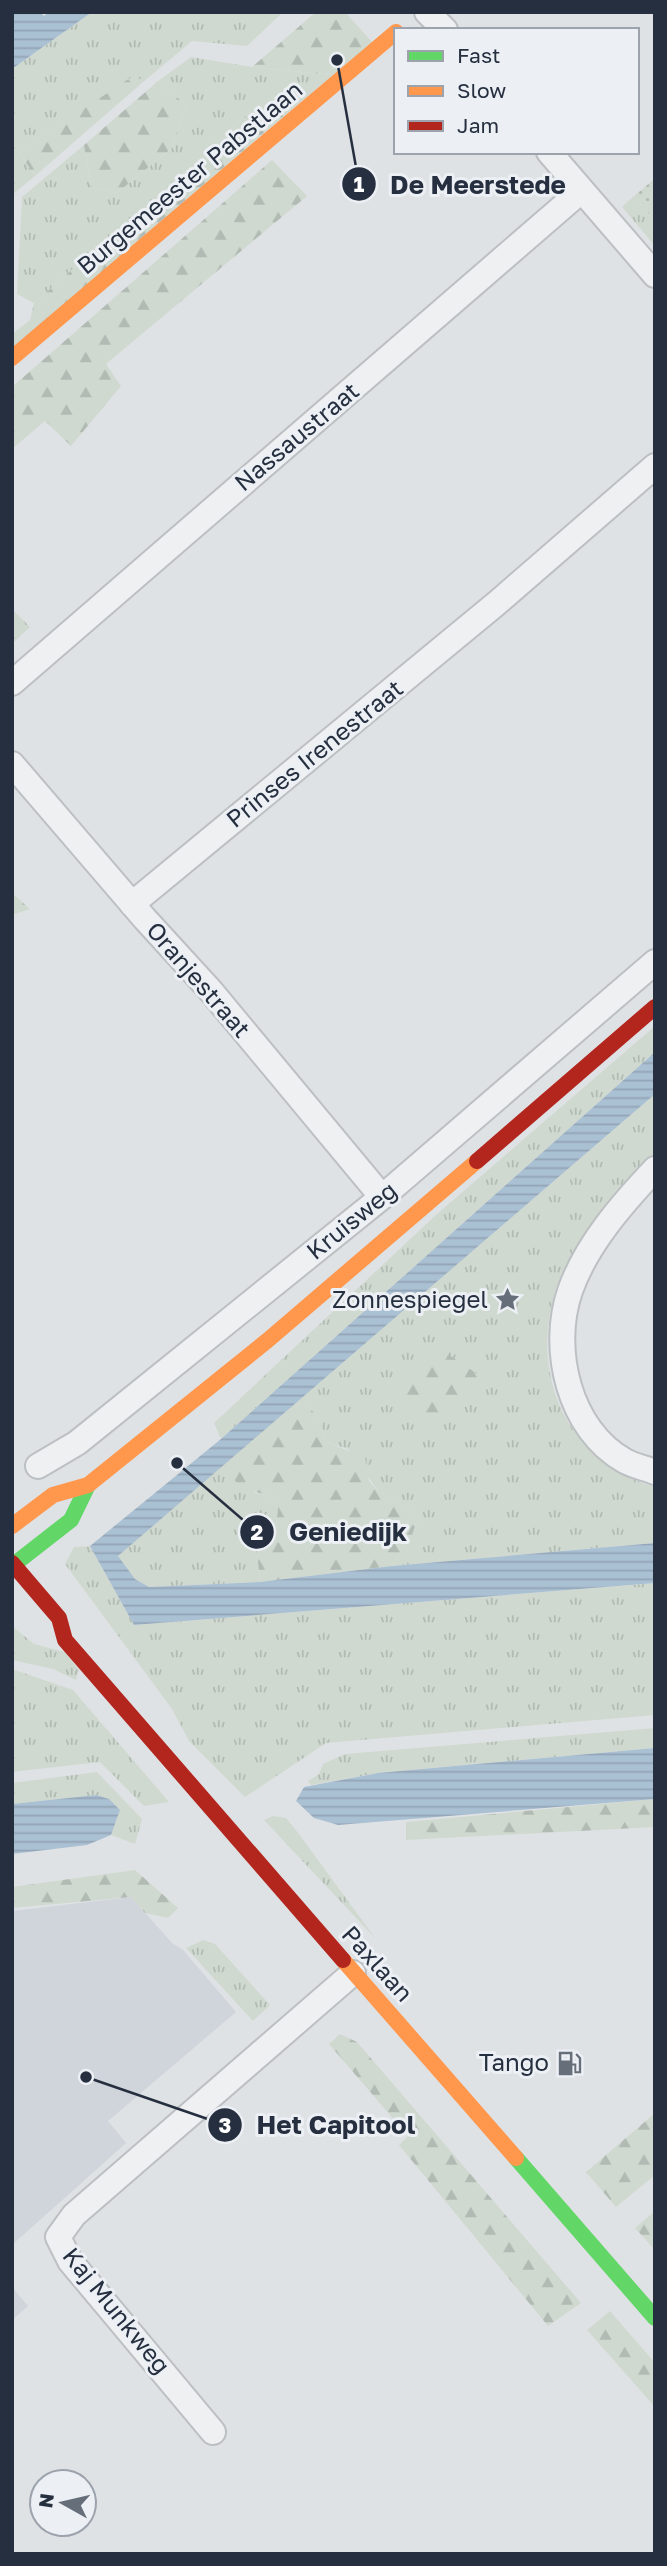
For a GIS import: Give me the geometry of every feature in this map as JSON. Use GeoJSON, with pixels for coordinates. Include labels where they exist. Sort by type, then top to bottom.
{"type":"FeatureCollection","features":[{"type":"Feature","properties":{"kind":"street","name":"Burgemeester Pabstlaan"},"geometry":{"type":"LineString","coordinates":[[400,28],[416,12]]}},
{"type":"Feature","properties":{"kind":"street"},"geometry":{"type":"LineString","coordinates":[[427,12],[442,28]]}},
{"type":"Feature","properties":{"kind":"street","name":"Burgemeester Pabstlaan"},"geometry":{"type":"LineString","coordinates":[[12,358],[394,34]]}},
{"type":"Feature","properties":{"kind":"street"},"geometry":{"type":"LineString","coordinates":[[551,154],[655,275]]}},
{"type":"Feature","properties":{"kind":"street","name":"Nassaustraat"},"geometry":{"type":"LineString","coordinates":[[12,683],[581,191]]}},
{"type":"Feature","properties":{"kind":"street","name":"Prinses Irenestraat"},"geometry":{"type":"LineString","coordinates":[[132,904],[497,603],[655,466]]}},
{"type":"Feature","properties":{"kind":"street","name":"Oranjestraat"},"geometry":{"type":"LineString","coordinates":[[12,764],[210,990],[382,1197]]}},
{"type":"Feature","properties":{"kind":"street","name":"Kruisweg"},"geometry":{"type":"LineString","coordinates":[[38,1466],[77,1443],[382,1197],[655,962]]}},
{"type":"Feature","properties":{"kind":"street","name":"Kruisweg"},"geometry":{"type":"LineString","coordinates":[[12,1526],[53,1495],[88,1485],[268,1340],[655,1007]]}},
{"type":"Feature","properties":{"kind":"street"},"geometry":{"type":"LineString","coordinates":[[655,1169],[585,1257],[570,1289],[563,1322],[563,1344],[572,1395],[582,1420],[598,1441],[625,1461],[655,1472]]}},
{"type":"Feature","properties":{"kind":"street","name":"Kruisweg"},"geometry":{"type":"LineString","coordinates":[[13,1565],[71,1520],[88,1485]]}},
{"type":"Feature","properties":{"kind":"street","name":"Paxlaan"},"geometry":{"type":"LineString","coordinates":[[13,1565],[59,1618],[65,1640],[655,2318]]}},
{"type":"Feature","properties":{"kind":"street","name":"Paxlaan"},"geometry":{"type":"LineString","coordinates":[[43,1632],[65,1640]]}},
{"type":"Feature","properties":{"kind":"street","name":"Kaj Munkweg"},"geometry":{"type":"LineString","coordinates":[[213,2432],[70,2261],[58,2237],[74,2215],[353,1973]]}},
{"type":"Feature","properties":{"kind":"shaded area"},"geometry":{"type":"Polygon","coordinates":[[[131,1897],[172,1943],[183,1950],[236,2012],[108,2121],[126,2143],[12,2245],[12,1911],[131,1897]]]}},
{"type":"Feature","properties":{"kind":"shaded area"},"geometry":{"type":"Polygon","coordinates":[[[12,2287],[28,2306],[12,2320],[12,2287]]]}},
{"type":"Feature","properties":{"kind":"green space"},"geometry":{"type":"Polygon","coordinates":[[[92,12],[283,12],[247,46],[192,41],[142,83],[136,75],[19,152],[35,176],[12,195],[12,69],[92,12]]]}},
{"type":"Feature","properties":{"kind":"green space"},"geometry":{"type":"Polygon","coordinates":[[[316,12],[345,12],[372,42],[333,75],[252,67],[316,12]]]}},
{"type":"Feature","properties":{"kind":"green space"},"geometry":{"type":"Polygon","coordinates":[[[191,57],[252,67],[333,75],[284,116],[256,105],[223,138],[34,303],[17,294],[22,197],[84,145],[91,187],[117,193],[172,148],[187,105],[157,82],[191,57]]]}},
{"type":"Feature","properties":{"kind":"green space"},"geometry":{"type":"Polygon","coordinates":[[[136,74],[142,83],[35,176],[19,152],[136,74]]]}},
{"type":"Feature","properties":{"kind":"green space"},"geometry":{"type":"Polygon","coordinates":[[[157,82],[187,105],[172,148],[117,193],[91,187],[84,145],[157,82]]]}},
{"type":"Feature","properties":{"kind":"green space"},"geometry":{"type":"Polygon","coordinates":[[[256,105],[284,116],[12,348],[12,334],[30,320],[34,303],[223,138],[256,105]]]}},
{"type":"Feature","properties":{"kind":"green space"},"geometry":{"type":"Polygon","coordinates":[[[272,160],[307,196],[106,364],[121,386],[71,446],[45,421],[12,449],[12,387],[272,160]]]}},
{"type":"Feature","properties":{"kind":"green space"},"geometry":{"type":"Polygon","coordinates":[[[653,180],[655,183],[655,221],[634,196],[653,180]]]}},
{"type":"Feature","properties":{"kind":"green space"},"geometry":{"type":"Polygon","coordinates":[[[634,196],[655,221],[655,246],[622,207],[634,196]]]}},
{"type":"Feature","properties":{"kind":"green space"},"geometry":{"type":"Polygon","coordinates":[[[12,609],[30,627],[12,644],[12,609]]]}},
{"type":"Feature","properties":{"kind":"green space"},"geometry":{"type":"Polygon","coordinates":[[[12,893],[30,909],[12,915],[12,893]]]}},
{"type":"Feature","properties":{"kind":"green space"},"geometry":{"type":"Polygon","coordinates":[[[655,1026],[655,1052],[221,1439],[214,1423],[437,1214],[655,1026]]]}},
{"type":"Feature","properties":{"kind":"green space"},"geometry":{"type":"Polygon","coordinates":[[[655,1094],[655,1152],[599,1215],[564,1268],[549,1318],[547,1350],[552,1381],[561,1409],[577,1435],[598,1457],[624,1474],[655,1487],[655,1543],[392,1566],[421,1517],[379,1492],[348,1449],[326,1442],[316,1416],[302,1397],[655,1094]]]}},
{"type":"Feature","properties":{"kind":"green space"},"geometry":{"type":"Polygon","coordinates":[[[446,1353],[488,1381],[458,1410],[420,1416],[398,1390],[446,1353]]]}},
{"type":"Feature","properties":{"kind":"green space"},"geometry":{"type":"Polygon","coordinates":[[[302,1396],[316,1416],[326,1442],[365,1457],[369,1481],[379,1492],[421,1517],[392,1566],[260,1582],[257,1552],[276,1527],[278,1508],[266,1495],[238,1487],[227,1461],[302,1396]]]}},
{"type":"Feature","properties":{"kind":"green space"},"geometry":{"type":"Polygon","coordinates":[[[227,1461],[255,1493],[266,1495],[278,1508],[276,1527],[257,1552],[260,1582],[149,1587],[135,1579],[117,1556],[227,1461]]]}},
{"type":"Feature","properties":{"kind":"green space"},"geometry":{"type":"Polygon","coordinates":[[[90,1546],[134,1625],[655,1583],[655,1715],[326,1743],[245,1797],[189,1741],[172,1709],[65,1564],[74,1547],[90,1546]]]}},
{"type":"Feature","properties":{"kind":"green space"},"geometry":{"type":"Polygon","coordinates":[[[12,1626],[34,1644],[65,1652],[79,1670],[76,1680],[53,1669],[12,1660],[12,1626]]]}},
{"type":"Feature","properties":{"kind":"green space"},"geometry":{"type":"Polygon","coordinates":[[[12,1669],[73,1690],[169,1802],[144,1806],[100,1762],[12,1772],[12,1669]]]}},
{"type":"Feature","properties":{"kind":"green space"},"geometry":{"type":"Polygon","coordinates":[[[655,1728],[655,1748],[378,1773],[311,1785],[308,1781],[319,1774],[323,1764],[345,1754],[655,1728]]]}},
{"type":"Feature","properties":{"kind":"green space"},"geometry":{"type":"Polygon","coordinates":[[[97,1772],[142,1819],[135,1844],[111,1835],[120,1810],[96,1795],[12,1804],[12,1783],[97,1772]]]}},
{"type":"Feature","properties":{"kind":"green space"},"geometry":{"type":"Polygon","coordinates":[[[655,1799],[655,1827],[406,1840],[406,1822],[655,1799]]]}},
{"type":"Feature","properties":{"kind":"green space"},"geometry":{"type":"Polygon","coordinates":[[[273,1816],[286,1818],[375,1938],[264,1820],[273,1816]]]}},
{"type":"Feature","properties":{"kind":"green space"},"geometry":{"type":"Polygon","coordinates":[[[135,1870],[178,1908],[168,1918],[145,1913],[131,1897],[12,1908],[12,1887],[135,1870]]]}},
{"type":"Feature","properties":{"kind":"green space"},"geometry":{"type":"Polygon","coordinates":[[[203,1940],[215,1944],[270,2005],[253,2021],[186,1948],[203,1940]]]}},
{"type":"Feature","properties":{"kind":"green space"},"geometry":{"type":"Polygon","coordinates":[[[340,2034],[357,2042],[581,2303],[548,2326],[399,2145],[408,2136],[329,2044],[340,2034]]]}},
{"type":"Feature","properties":{"kind":"green space"},"geometry":{"type":"Polygon","coordinates":[[[655,2113],[655,2175],[616,2207],[586,2172],[655,2113]]]}},
{"type":"Feature","properties":{"kind":"green space"},"geometry":{"type":"Polygon","coordinates":[[[655,2211],[655,2250],[635,2228],[655,2211]]]}},
{"type":"Feature","properties":{"kind":"green space"},"geometry":{"type":"Polygon","coordinates":[[[610,2311],[655,2363],[655,2407],[587,2330],[610,2311]]]}},
{"type":"Feature","properties":{"kind":"water"},"geometry":{"type":"Polygon","coordinates":[[[12,12],[40,12],[44,16],[49,12],[92,12],[12,69],[12,12]]]}},
{"type":"Feature","properties":{"kind":"water"},"geometry":{"type":"Polygon","coordinates":[[[655,1052],[655,1094],[118,1556],[135,1579],[149,1587],[260,1582],[392,1566],[655,1543],[655,1583],[134,1625],[90,1546],[221,1439],[655,1052]]]}},
{"type":"Feature","properties":{"kind":"water"},"geometry":{"type":"Polygon","coordinates":[[[655,1748],[655,1799],[338,1825],[314,1818],[296,1801],[304,1787],[378,1773],[655,1748]]]}},
{"type":"Feature","properties":{"kind":"water"},"geometry":{"type":"Polygon","coordinates":[[[96,1795],[109,1799],[120,1810],[111,1835],[87,1845],[12,1854],[12,1804],[96,1795]]]}},
{"type":"Feature","properties":{"kind":"traffic: fast"},"geometry":{"type":"LineString","coordinates":[[12,1566],[71,1520],[88,1485]]}},
{"type":"Feature","properties":{"kind":"traffic: fast"},"geometry":{"type":"LineString","coordinates":[[516,2158],[655,2318]]}},
{"type":"Feature","properties":{"kind":"traffic: slow"},"geometry":{"type":"LineString","coordinates":[[12,358],[394,34]]}},
{"type":"Feature","properties":{"kind":"traffic: slow"},"geometry":{"type":"LineString","coordinates":[[12,1526],[53,1495],[88,1485],[268,1340],[477,1161]]}},
{"type":"Feature","properties":{"kind":"traffic: slow"},"geometry":{"type":"LineString","coordinates":[[343,1960],[516,2158]]}},
{"type":"Feature","properties":{"kind":"traffic: jam"},"geometry":{"type":"LineString","coordinates":[[477,1161],[655,1007]]}},
{"type":"Feature","properties":{"kind":"traffic: jam"},"geometry":{"type":"LineString","coordinates":[[12,1563],[59,1618],[65,1640],[343,1960]]}},
{"type":"Feature","properties":{"kind":"place","name":"De Meerstede"},"geometry":{"type":"Point","coordinates":[337,60]}},
{"type":"Feature","properties":{"kind":"place","name":"Zonnespiegel"},"geometry":{"type":"Point","coordinates":[508,1300]}},
{"type":"Feature","properties":{"kind":"place","name":"Geniedijk"},"geometry":{"type":"Point","coordinates":[177,1463]}},
{"type":"Feature","properties":{"kind":"place","name":"Tango"},"geometry":{"type":"Point","coordinates":[569,2063]}},
{"type":"Feature","properties":{"kind":"place","name":"Het Capitool"},"geometry":{"type":"Point","coordinates":[86,2077]}}]}
